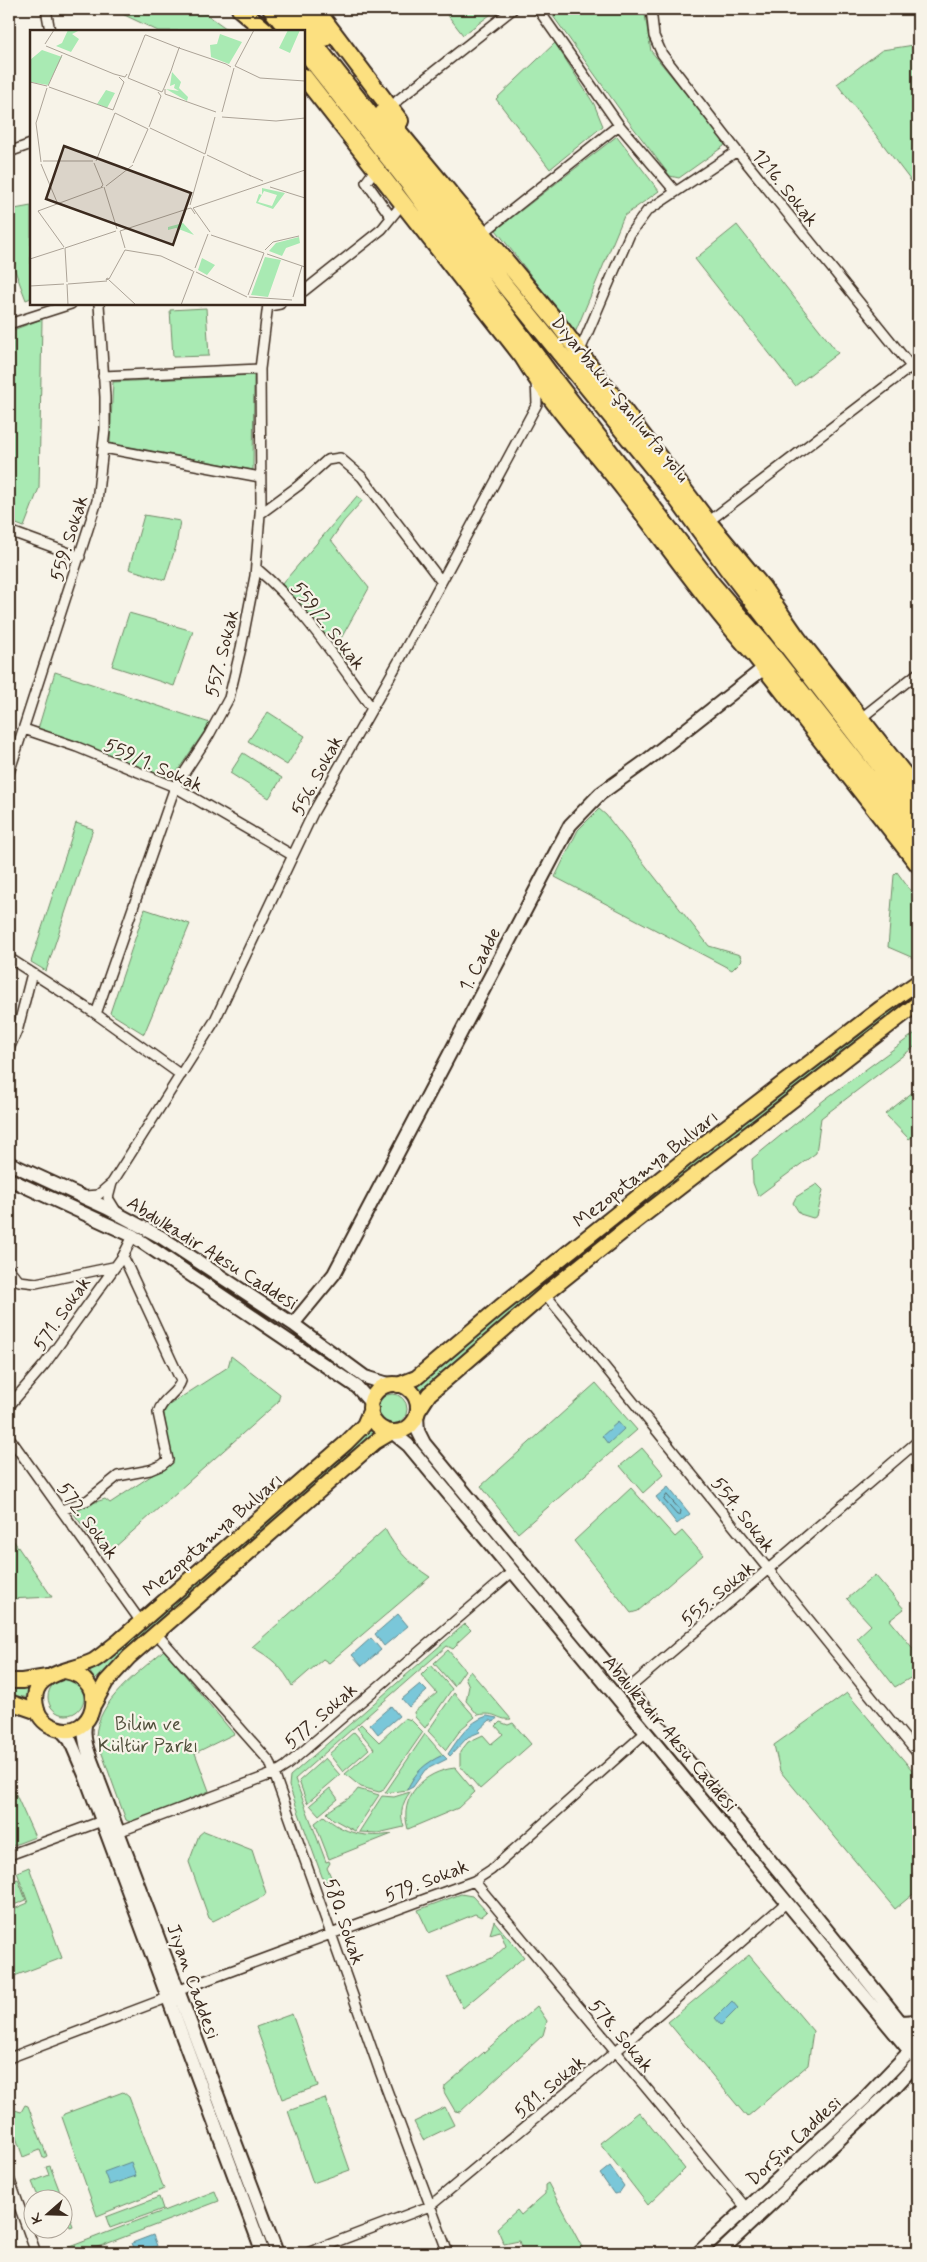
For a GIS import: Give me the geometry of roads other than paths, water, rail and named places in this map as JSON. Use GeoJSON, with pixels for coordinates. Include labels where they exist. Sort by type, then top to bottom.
{"type":"FeatureCollection","features":[{"type":"Feature","properties":{"kind":"highway"},"geometry":{"type":"LineString","coordinates":[[240,9],[266,30]]}},
{"type":"Feature","properties":{"kind":"highway"},"geometry":{"type":"LineString","coordinates":[[251,9],[266,30]]}},
{"type":"Feature","properties":{"kind":"highway"},"geometry":{"type":"LineString","coordinates":[[271,9],[288,30]]}},
{"type":"Feature","properties":{"kind":"highway","name":"Diyarbakır-Şanlıurfa yolu"},"geometry":{"type":"LineString","coordinates":[[287,9],[304,30]]}},
{"type":"Feature","properties":{"kind":"highway"},"geometry":{"type":"LineString","coordinates":[[302,9],[388,119],[558,324],[708,522],[762,587],[798,639],[918,792]]}},
{"type":"Feature","properties":{"kind":"highway"},"geometry":{"type":"LineString","coordinates":[[315,9],[354,62],[392,108],[440,181]]}},
{"type":"Feature","properties":{"kind":"highway","name":"Diyarbakır-Şanlıurfa yolu"},"geometry":{"type":"LineString","coordinates":[[305,32],[667,486],[794,655],[918,815]]}},
{"type":"Feature","properties":{"kind":"highway","name":"Diyarbakır-Şanlıurfa yolu"},"geometry":{"type":"LineString","coordinates":[[305,51],[689,555],[765,646],[918,840]]}},
{"type":"Feature","properties":{"kind":"highway"},"geometry":{"type":"LineString","coordinates":[[305,79],[523,357]]}},
{"type":"Feature","properties":{"kind":"highway"},"geometry":{"type":"LineString","coordinates":[[440,227],[536,380],[626,491],[726,624],[764,668],[918,864]]}},
{"type":"Feature","properties":{"kind":"highway"},"geometry":{"type":"LineString","coordinates":[[583,382],[642,434]]}},
{"type":"Feature","properties":{"kind":"highway"},"geometry":{"type":"LineString","coordinates":[[626,491],[661,529],[689,555]]}},
{"type":"Feature","properties":{"kind":"highway"},"geometry":{"type":"LineString","coordinates":[[732,553],[794,655]]}},
{"type":"Feature","properties":{"kind":"main road","name":"1. Cadde"},"geometry":{"type":"LineString","coordinates":[[292,1324],[334,1274],[570,824],[600,794],[646,761],[764,668]]}},
{"type":"Feature","properties":{"kind":"main road","name":"Mezopotamya Bulvarı"},"geometry":{"type":"LineString","coordinates":[[394,1385],[416,1378],[500,1306],[709,1140],[881,1008],[918,982]]}},
{"type":"Feature","properties":{"kind":"main road","name":"Mezopotamya Bulvarı"},"geometry":{"type":"LineString","coordinates":[[417,1414],[429,1394],[545,1294],[918,1002]]}},
{"type":"Feature","properties":{"kind":"main road","name":"Abdulkadir Aksu Caddesi"},"geometry":{"type":"LineString","coordinates":[[9,1163],[119,1215],[160,1237],[292,1324],[365,1377],[394,1385]]}},
{"type":"Feature","properties":{"kind":"main road","name":"Abdulkadir Aksu Caddesi"},"geometry":{"type":"LineString","coordinates":[[9,1179],[134,1236],[357,1387],[371,1406]]}},
{"type":"Feature","properties":{"kind":"main road"},"geometry":{"type":"LineString","coordinates":[[394,1385],[405,1387],[415,1397],[417,1414],[410,1426],[398,1432],[392,1432],[380,1427],[372,1416],[371,1406],[380,1389],[394,1385]]}},
{"type":"Feature","properties":{"kind":"main road","name":"Mezopotamya Bulvarı"},"geometry":{"type":"LineString","coordinates":[[65,1671],[94,1661],[142,1622],[242,1532],[346,1443],[364,1425],[371,1406]]}},
{"type":"Feature","properties":{"kind":"main road","name":"Abdulkadir Aksu Caddesi"},"geometry":{"type":"LineString","coordinates":[[417,1414],[418,1430],[424,1443],[627,1690],[799,1894],[901,2022],[917,2051]]}},
{"type":"Feature","properties":{"kind":"main road","name":"Abdulkadir Aksu Caddesi"},"geometry":{"type":"LineString","coordinates":[[392,1432],[408,1445],[787,1902],[917,2051]]}},
{"type":"Feature","properties":{"kind":"main road","name":"Mezopotamya Bulvarı"},"geometry":{"type":"LineString","coordinates":[[94,1704],[106,1682],[128,1656],[375,1442],[392,1432]]}},
{"type":"Feature","properties":{"kind":"main road"},"geometry":{"type":"LineString","coordinates":[[9,1681],[22,1682],[65,1671],[75,1673],[90,1685],[93,1694],[94,1704],[86,1721],[69,1730],[60,1729],[43,1720],[38,1712],[36,1693],[47,1677]]}},
{"type":"Feature","properties":{"kind":"main road"},"geometry":{"type":"LineString","coordinates":[[9,1702],[38,1712]]}},
{"type":"Feature","properties":{"kind":"main road","name":"Jiyan Caddesi"},"geometry":{"type":"LineString","coordinates":[[86,1721],[84,1738],[263,2253]]}},
{"type":"Feature","properties":{"kind":"main road","name":"Jiyan Caddesi"},"geometry":{"type":"LineString","coordinates":[[60,1729],[70,1740],[276,2253]]}},
{"type":"Feature","properties":{"kind":"main road"},"geometry":{"type":"LineString","coordinates":[[901,2022],[918,2021]]}},
{"type":"Feature","properties":{"kind":"main road","name":"Dorşin Caddesi"},"geometry":{"type":"LineString","coordinates":[[698,2253],[917,2051]]}},
{"type":"Feature","properties":{"kind":"main road","name":"Dorşin Caddesi"},"geometry":{"type":"LineString","coordinates":[[719,2253],[894,2088],[917,2051]]}},
{"type":"Feature","properties":{"kind":"street"},"geometry":{"type":"LineString","coordinates":[[46,9],[50,30]]}},
{"type":"Feature","properties":{"kind":"street"},"geometry":{"type":"LineString","coordinates":[[392,108],[398,100],[513,9]]}},
{"type":"Feature","properties":{"kind":"street"},"geometry":{"type":"LineString","coordinates":[[538,9],[619,125],[675,191]]}},
{"type":"Feature","properties":{"kind":"street","name":"1216. Sokak"},"geometry":{"type":"LineString","coordinates":[[651,9],[658,48],[737,151],[918,375]]}},
{"type":"Feature","properties":{"kind":"street"},"geometry":{"type":"LineString","coordinates":[[482,233],[619,125]]}},
{"type":"Feature","properties":{"kind":"street"},"geometry":{"type":"LineString","coordinates":[[9,152],[30,144]]}},
{"type":"Feature","properties":{"kind":"street"},"geometry":{"type":"LineString","coordinates":[[579,353],[630,234],[647,211],[737,151]]}},
{"type":"Feature","properties":{"kind":"street"},"geometry":{"type":"LineString","coordinates":[[375,170],[366,182],[391,217]]}},
{"type":"Feature","properties":{"kind":"street"},"geometry":{"type":"LineString","coordinates":[[305,290],[382,229],[403,203]]}},
{"type":"Feature","properties":{"kind":"street"},"geometry":{"type":"LineString","coordinates":[[9,324],[68,305]]}},
{"type":"Feature","properties":{"kind":"street","name":"559. Sokak"},"geometry":{"type":"LineString","coordinates":[[9,774],[97,501],[104,448],[99,305]]}},
{"type":"Feature","properties":{"kind":"street","name":"557. Sokak"},"geometry":{"type":"LineString","coordinates":[[96,1014],[175,787],[209,735],[229,698],[241,648],[256,568],[260,514],[260,369],[269,305]]}},
{"type":"Feature","properties":{"kind":"street"},"geometry":{"type":"LineString","coordinates":[[708,522],[912,366]]}},
{"type":"Feature","properties":{"kind":"street"},"geometry":{"type":"LineString","coordinates":[[103,376],[260,369]]}},
{"type":"Feature","properties":{"kind":"street","name":"556. Sokak"},"geometry":{"type":"LineString","coordinates":[[112,1183],[214,1022],[292,855],[442,581],[536,404],[536,380]]}},
{"type":"Feature","properties":{"kind":"street"},"geometry":{"type":"LineString","coordinates":[[104,448],[260,477]]}},
{"type":"Feature","properties":{"kind":"street"},"geometry":{"type":"LineString","coordinates":[[260,514],[298,486],[327,460],[340,458],[362,477],[442,581]]}},
{"type":"Feature","properties":{"kind":"street"},"geometry":{"type":"LineString","coordinates":[[9,531],[80,556]]}},
{"type":"Feature","properties":{"kind":"street","name":"559/2. Sokak"},"geometry":{"type":"LineString","coordinates":[[256,568],[276,584],[372,707]]}},
{"type":"Feature","properties":{"kind":"street"},"geometry":{"type":"LineString","coordinates":[[860,719],[918,673]]}},
{"type":"Feature","properties":{"kind":"street","name":"559/1. Sokak"},"geometry":{"type":"LineString","coordinates":[[24,730],[77,747],[175,787],[292,855]]}},
{"type":"Feature","properties":{"kind":"street"},"geometry":{"type":"LineString","coordinates":[[9,958],[96,1014],[181,1075]]}},
{"type":"Feature","properties":{"kind":"street"},"geometry":{"type":"LineString","coordinates":[[9,1050],[18,1028],[32,973]]}},
{"type":"Feature","properties":{"kind":"street"},"geometry":{"type":"LineString","coordinates":[[79,1196],[98,1195],[112,1183]]}},
{"type":"Feature","properties":{"kind":"street"},"geometry":{"type":"LineString","coordinates":[[112,1183],[108,1198],[119,1215]]}},
{"type":"Feature","properties":{"kind":"street","name":"571. Sokak"},"geometry":{"type":"LineString","coordinates":[[9,1406],[45,1364],[113,1267],[123,1256],[134,1236]]}},
{"type":"Feature","properties":{"kind":"street"},"geometry":{"type":"LineString","coordinates":[[62,1510],[88,1500],[118,1476],[150,1470],[168,1460],[158,1413],[160,1405],[179,1387],[181,1380],[123,1256]]}},
{"type":"Feature","properties":{"kind":"street"},"geometry":{"type":"LineString","coordinates":[[9,1269],[19,1281],[36,1283],[113,1267]]}},
{"type":"Feature","properties":{"kind":"street","name":"554. Sokak"},"geometry":{"type":"LineString","coordinates":[[545,1294],[680,1458],[768,1571],[918,1754]]}},
{"type":"Feature","properties":{"kind":"street","name":"572. Sokak"},"geometry":{"type":"LineString","coordinates":[[9,1437],[142,1622]]}},
{"type":"Feature","properties":{"kind":"street","name":"555. Sokak"},"geometry":{"type":"LineString","coordinates":[[627,1690],[918,1441]]}},
{"type":"Feature","properties":{"kind":"street","name":"577. Sokak"},"geometry":{"type":"LineString","coordinates":[[118,1832],[275,1773],[286,1766],[512,1572]]}},
{"type":"Feature","properties":{"kind":"street","name":"580. Sokak"},"geometry":{"type":"LineString","coordinates":[[155,1632],[270,1762],[332,1932],[379,2070],[448,2253]]}},
{"type":"Feature","properties":{"kind":"street","name":"579. Sokak"},"geometry":{"type":"LineString","coordinates":[[9,2058],[332,1932],[474,1881],[497,1865],[646,1732]]}},
{"type":"Feature","properties":{"kind":"street"},"geometry":{"type":"LineString","coordinates":[[9,1855],[102,1821]]}},
{"type":"Feature","properties":{"kind":"street","name":"578. Sokak"},"geometry":{"type":"LineString","coordinates":[[474,1881],[747,2209]]}},
{"type":"Feature","properties":{"kind":"street","name":"581. Sokak"},"geometry":{"type":"LineString","coordinates":[[307,2253],[430,2206],[615,2052],[787,1902]]}},
{"type":"Feature","properties":{"kind":"street"},"geometry":{"type":"LineString","coordinates":[[9,2178],[36,2253]]}},
{"type":"Feature","properties":{"kind":"street"},"geometry":{"type":"LineString","coordinates":[[9,2207],[18,2203]]}},
{"type":"Feature","properties":{"kind":"water"},"geometry":{"type":"Polygon","coordinates":[[[618,1422],[624,1429],[608,1444],[602,1436],[618,1422]]]}},
{"type":"Feature","properties":{"kind":"water"},"geometry":{"type":"Polygon","coordinates":[[[668,1487],[690,1514],[677,1524],[656,1497],[668,1487]]]}},
{"type":"Feature","properties":{"kind":"water"},"geometry":{"type":"Polygon","coordinates":[[[398,1614],[408,1626],[384,1646],[375,1634],[398,1614]]]}},
{"type":"Feature","properties":{"kind":"water"},"geometry":{"type":"Polygon","coordinates":[[[371,1638],[381,1650],[362,1666],[352,1655],[371,1638]]]}},
{"type":"Feature","properties":{"kind":"water"},"geometry":{"type":"Polygon","coordinates":[[[420,1684],[427,1691],[409,1707],[402,1699],[420,1684]]]}},
{"type":"Feature","properties":{"kind":"water"},"geometry":{"type":"Polygon","coordinates":[[[391,1706],[399,1716],[378,1734],[370,1724],[391,1706]]]}},
{"type":"Feature","properties":{"kind":"water"},"geometry":{"type":"Polygon","coordinates":[[[487,1716],[497,1718],[494,1722],[490,1720],[479,1730],[480,1732],[468,1737],[450,1756],[448,1754],[464,1731],[474,1722],[487,1716]]]}},
{"type":"Feature","properties":{"kind":"water"},"geometry":{"type":"Polygon","coordinates":[[[443,1755],[447,1759],[425,1770],[413,1787],[407,1790],[413,1778],[421,1769],[443,1755]]]}},
{"type":"Feature","properties":{"kind":"water"},"geometry":{"type":"Polygon","coordinates":[[[732,2001],[738,2008],[721,2025],[715,2018],[732,2001]]]}},
{"type":"Feature","properties":{"kind":"water"},"geometry":{"type":"Polygon","coordinates":[[[131,2162],[136,2176],[109,2185],[104,2172],[131,2162]]]}},
{"type":"Feature","properties":{"kind":"water"},"geometry":{"type":"Polygon","coordinates":[[[610,2166],[624,2186],[619,2193],[614,2194],[600,2174],[610,2166]]]}},
{"type":"Feature","properties":{"kind":"water"},"geometry":{"type":"Polygon","coordinates":[[[153,2235],[157,2246],[136,2253],[132,2243],[153,2235]]]}},
{"type":"Feature","properties":{"kind":"park label","name":"Bilim ve Kültür Parkı"},"geometry":{"type":"Point","coordinates":[148,1734]}}]}
